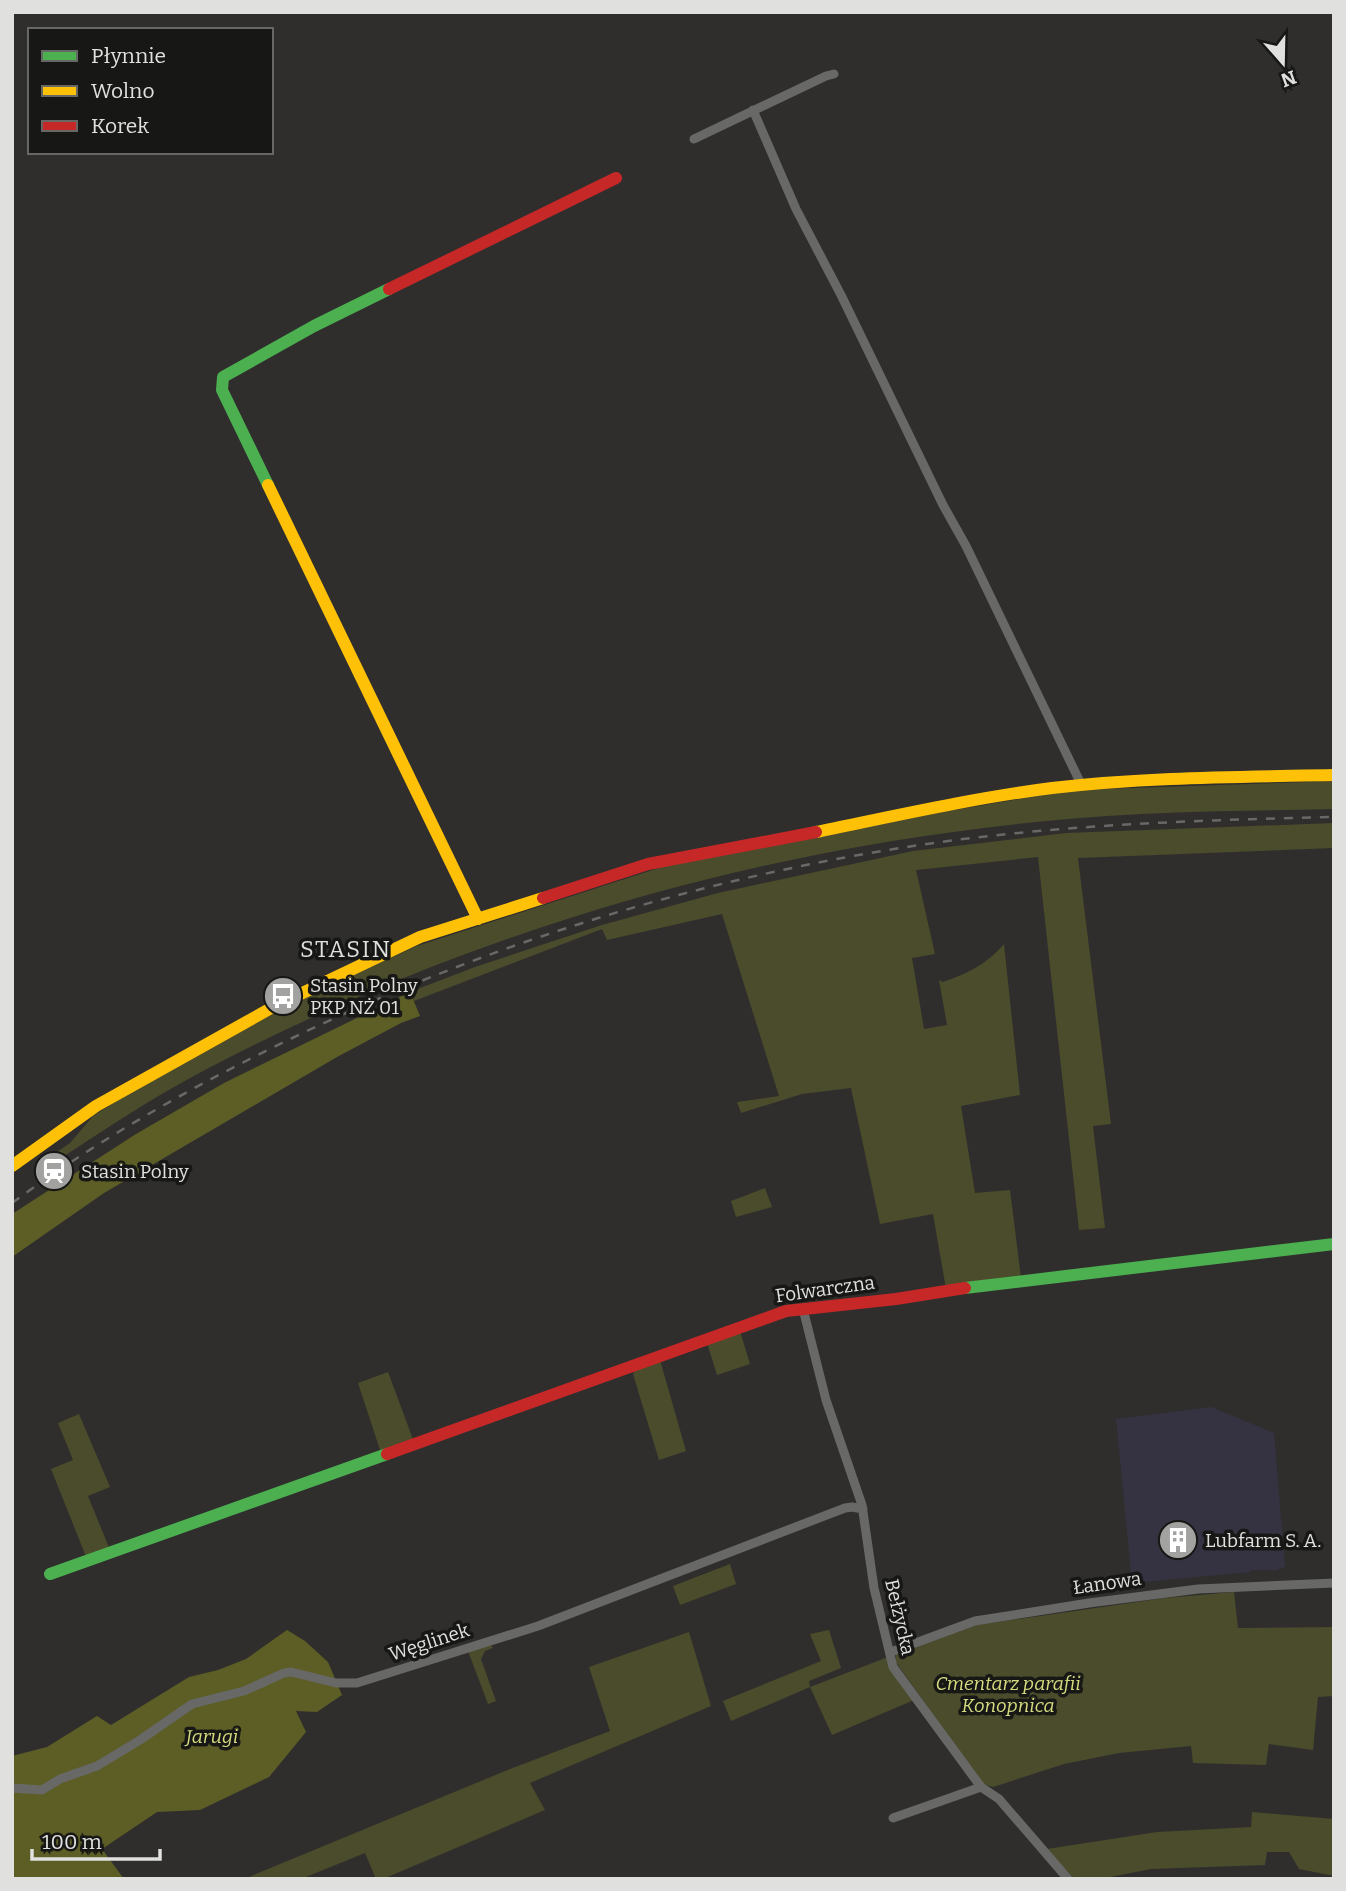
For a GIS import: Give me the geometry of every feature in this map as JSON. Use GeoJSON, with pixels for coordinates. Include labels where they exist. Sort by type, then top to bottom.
{"type":"FeatureCollection","features":[{"type":"Feature","properties":{"kind":"street"},"geometry":{"type":"LineString","coordinates":[[694,139],[834,74]]}},
{"type":"Feature","properties":{"kind":"street"},"geometry":{"type":"LineString","coordinates":[[753,110],[796,209],[1081,784]]}},
{"type":"Feature","properties":{"kind":"street"},"geometry":{"type":"LineString","coordinates":[[478,919],[222,390],[223,377],[314,326],[616,178]]}},
{"type":"Feature","properties":{"kind":"street"},"geometry":{"type":"LineString","coordinates":[[12,1166],[96,1106],[273,1007],[420,937],[598,880],[678,857],[1016,793],[1081,784],[1334,775]]}},
{"type":"Feature","properties":{"kind":"street","name":"Folwarczna"},"geometry":{"type":"LineString","coordinates":[[50,1574],[786,1311],[1334,1244]]}},
{"type":"Feature","properties":{"kind":"street","name":"Bełżycka"},"geometry":{"type":"LineString","coordinates":[[803,1308],[825,1400],[863,1509],[880,1618],[893,1667],[981,1787],[999,1799],[1068,1879]]}},
{"type":"Feature","properties":{"kind":"street","name":"Węglinek"},"geometry":{"type":"LineString","coordinates":[[12,1788],[42,1790],[60,1779],[97,1766],[141,1740],[192,1704],[244,1691],[284,1673],[291,1672],[336,1683],[357,1683],[538,1626],[845,1508],[863,1509]]}},
{"type":"Feature","properties":{"kind":"street","name":"Łanowa"},"geometry":{"type":"LineString","coordinates":[[891,1652],[975,1621],[1089,1603],[1198,1589],[1334,1583]]}},
{"type":"Feature","properties":{"kind":"street"},"geometry":{"type":"LineString","coordinates":[[893,1818],[981,1787]]}},
{"type":"Feature","properties":{"kind":"shaded area"},"geometry":{"type":"Polygon","coordinates":[[[1211,1407],[1274,1433],[1285,1567],[1279,1570],[1251,1570],[1132,1583],[1116,1419],[1211,1407]]]}},
{"type":"Feature","properties":{"kind":"green space"},"geometry":{"type":"Polygon","coordinates":[[[1334,781],[1334,809],[1126,815],[946,833],[836,851],[726,875],[618,903],[512,937],[407,977],[305,1021],[186,1080],[55,1162],[51,1156],[70,1143],[93,1116],[128,1094],[321,990],[417,946],[668,865],[907,818],[1073,790],[1334,781]]]}},
{"type":"Feature","properties":{"kind":"green space"},"geometry":{"type":"Polygon","coordinates":[[[1334,823],[1334,848],[1078,858],[1111,1124],[1093,1126],[1105,1228],[1079,1230],[1038,857],[916,870],[935,954],[912,958],[924,1029],[947,1025],[939,980],[943,982],[976,967],[1004,944],[1020,1095],[961,1106],[975,1193],[1010,1190],[1021,1278],[946,1289],[933,1214],[880,1224],[851,1088],[802,1094],[741,1113],[737,1102],[779,1096],[722,914],[607,940],[602,929],[414,1001],[410,992],[475,967],[602,925],[718,893],[913,851],[1066,833],[1334,823]]]}},
{"type":"Feature","properties":{"kind":"green space"},"geometry":{"type":"Polygon","coordinates":[[[410,992],[420,1016],[401,1023],[337,1057],[104,1193],[12,1257],[12,1214],[136,1134],[224,1083],[410,992]]]}},
{"type":"Feature","properties":{"kind":"green space"},"geometry":{"type":"Polygon","coordinates":[[[765,1188],[772,1207],[736,1217],[731,1201],[765,1188]]]}},
{"type":"Feature","properties":{"kind":"green space"},"geometry":{"type":"Polygon","coordinates":[[[740,1331],[750,1364],[717,1375],[707,1343],[740,1331]]]}},
{"type":"Feature","properties":{"kind":"green space"},"geometry":{"type":"Polygon","coordinates":[[[660,1360],[686,1451],[659,1460],[633,1374],[636,1369],[660,1360]]]}},
{"type":"Feature","properties":{"kind":"green space"},"geometry":{"type":"Polygon","coordinates":[[[388,1372],[414,1442],[381,1453],[358,1383],[388,1372]]]}},
{"type":"Feature","properties":{"kind":"green space"},"geometry":{"type":"Polygon","coordinates":[[[79,1414],[110,1487],[88,1496],[110,1550],[87,1559],[51,1469],[73,1460],[58,1423],[79,1414]]]}},
{"type":"Feature","properties":{"kind":"green space"},"geometry":{"type":"Polygon","coordinates":[[[730,1564],[736,1584],[680,1605],[673,1586],[730,1564]]]}},
{"type":"Feature","properties":{"kind":"green space","name":"Cmentarz parafii Konopnica"},"geometry":{"type":"Polygon","coordinates":[[[1234,1592],[1238,1628],[1334,1627],[1334,1696],[1318,1697],[1313,1750],[1269,1744],[1266,1765],[1193,1763],[1191,1746],[1119,1753],[1064,1764],[993,1787],[983,1784],[895,1661],[896,1655],[977,1625],[1165,1598],[1234,1592]]]}},
{"type":"Feature","properties":{"kind":"green space","name":"Jarugi"},"geometry":{"type":"Polygon","coordinates":[[[287,1630],[305,1641],[328,1662],[342,1695],[317,1712],[296,1711],[306,1732],[269,1777],[200,1810],[157,1812],[102,1849],[124,1879],[12,1879],[12,1756],[47,1747],[97,1716],[111,1725],[189,1677],[246,1659],[287,1630]]]}},
{"type":"Feature","properties":{"kind":"green space"},"geometry":{"type":"Polygon","coordinates":[[[829,1630],[841,1668],[809,1681],[810,1687],[731,1721],[723,1701],[821,1661],[810,1634],[829,1630]]]}},
{"type":"Feature","properties":{"kind":"green space"},"geometry":{"type":"Polygon","coordinates":[[[689,1632],[711,1706],[530,1783],[545,1810],[383,1879],[376,1879],[365,1853],[301,1879],[244,1879],[510,1769],[610,1731],[589,1667],[689,1632]]]}},
{"type":"Feature","properties":{"kind":"green space"},"geometry":{"type":"Polygon","coordinates":[[[490,1644],[493,1648],[485,1651],[481,1659],[496,1701],[488,1704],[468,1651],[490,1644]]]}},
{"type":"Feature","properties":{"kind":"green space"},"geometry":{"type":"Polygon","coordinates":[[[888,1657],[914,1700],[832,1735],[810,1687],[888,1657]]]}},
{"type":"Feature","properties":{"kind":"green space"},"geometry":{"type":"Polygon","coordinates":[[[1252,1812],[1334,1819],[1334,1876],[1299,1869],[1289,1852],[1267,1852],[1265,1865],[1151,1869],[1100,1879],[1074,1879],[1047,1849],[1157,1832],[1251,1827],[1252,1812]]]}},
{"type":"Feature","properties":{"kind":"railway"},"geometry":{"type":"LineString","coordinates":[[12,1203],[126,1127],[246,1061],[414,984],[588,921],[766,874],[857,855],[948,841],[1092,827],[1334,817]]}},
{"type":"Feature","properties":{"kind":"traffic: fast"},"geometry":{"type":"LineString","coordinates":[[268,485],[222,390],[223,377],[314,326],[389,289]]}},
{"type":"Feature","properties":{"kind":"traffic: fast"},"geometry":{"type":"LineString","coordinates":[[965,1288],[1334,1244]]}},
{"type":"Feature","properties":{"kind":"traffic: fast"},"geometry":{"type":"LineString","coordinates":[[50,1574],[387,1454]]}},
{"type":"Feature","properties":{"kind":"traffic: slow"},"geometry":{"type":"LineString","coordinates":[[268,485],[478,919]]}},
{"type":"Feature","properties":{"kind":"traffic: slow"},"geometry":{"type":"LineString","coordinates":[[816,832],[963,802],[1087,784],[1334,775]]}},
{"type":"Feature","properties":{"kind":"traffic: slow"},"geometry":{"type":"LineString","coordinates":[[12,1166],[96,1106],[273,1007],[420,937],[543,898]]}},
{"type":"Feature","properties":{"kind":"traffic: jam"},"geometry":{"type":"LineString","coordinates":[[389,289],[616,178]]}},
{"type":"Feature","properties":{"kind":"traffic: jam"},"geometry":{"type":"LineString","coordinates":[[543,898],[648,864],[816,832]]}},
{"type":"Feature","properties":{"kind":"traffic: jam"},"geometry":{"type":"LineString","coordinates":[[387,1454],[786,1311],[896,1299],[965,1288]]}},
{"type":"Feature","properties":{"kind":"place","name":"Stasin Polny PKP NŻ 01"},"geometry":{"type":"Point","coordinates":[283,996]}},
{"type":"Feature","properties":{"kind":"place","name":"Stasin Polny"},"geometry":{"type":"Point","coordinates":[54,1171]}},
{"type":"Feature","properties":{"kind":"place","name":"Lubfarm S. A."},"geometry":{"type":"Point","coordinates":[1178,1540]}},
{"type":"Feature","properties":{"kind":"district","name":"STASIN"},"geometry":{"type":"Point","coordinates":[346,949]}}]}
